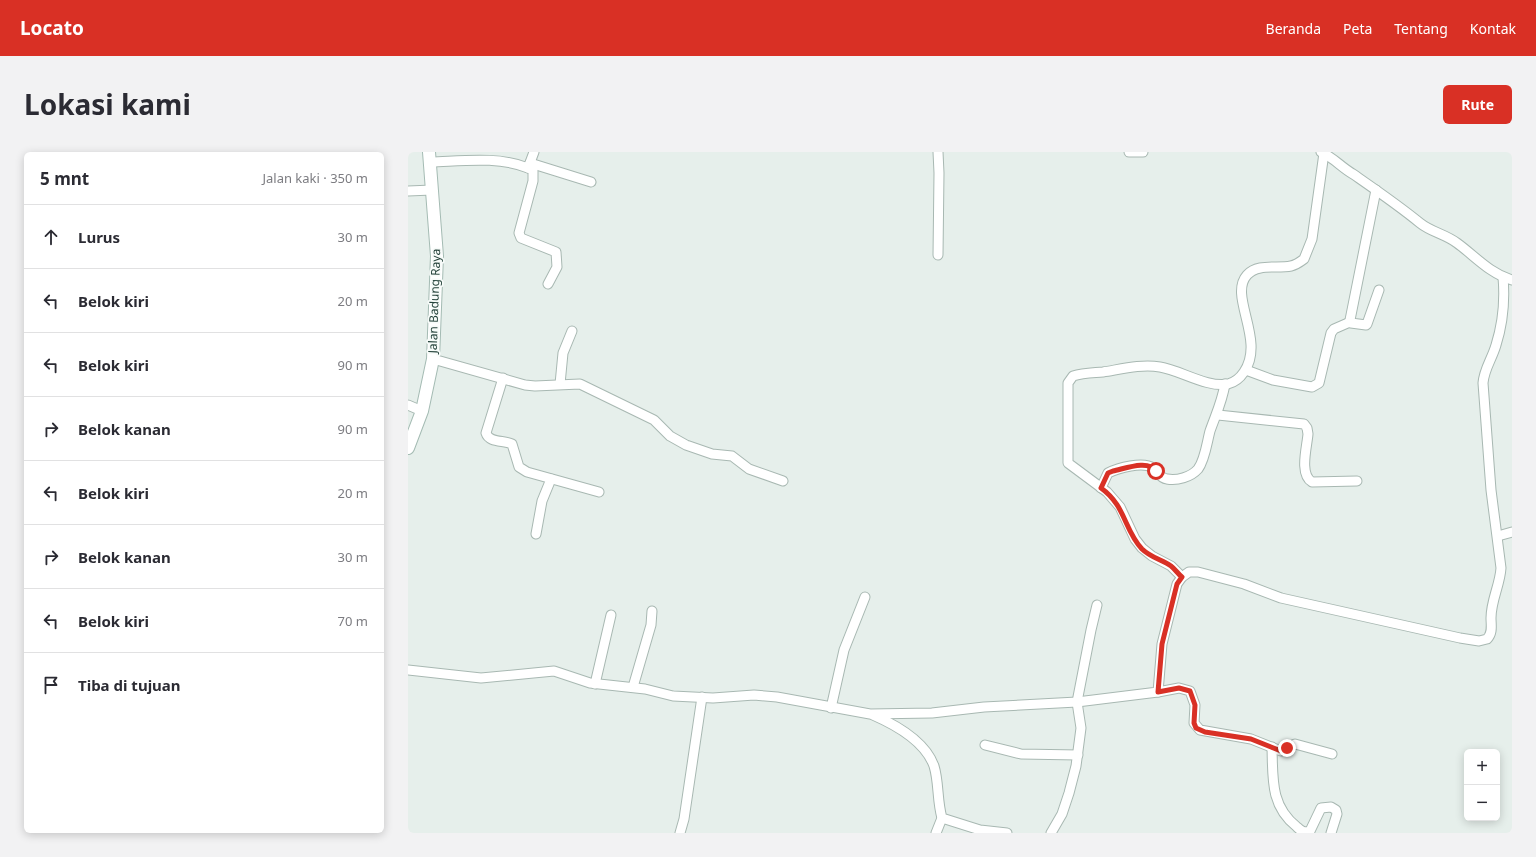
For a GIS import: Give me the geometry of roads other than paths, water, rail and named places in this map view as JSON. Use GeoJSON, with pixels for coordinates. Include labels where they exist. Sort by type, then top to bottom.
{"type":"FeatureCollection","features":[{"type":"Feature","properties":{"kind":"main road","name":"Jalan Badung Raya"},"geometry":{"type":"LineString","coordinates":[[408,448],[422,410],[433,358],[437,256],[430,157]]}},
{"type":"Feature","properties":{"kind":"street"},"geometry":{"type":"LineString","coordinates":[[529,165],[534,152]]}},
{"type":"Feature","properties":{"kind":"street"},"geometry":{"type":"LineString","coordinates":[[938,152],[938,255]]}},
{"type":"Feature","properties":{"kind":"street"},"geometry":{"type":"LineString","coordinates":[[1129,152],[1143,152]]}},
{"type":"Feature","properties":{"kind":"street"},"geometry":{"type":"LineString","coordinates":[[1158,692],[1162,644],[1177,584],[1182,577],[1189,572],[1198,572],[1244,584],[1281,598],[1414,629],[1479,641],[1487,639],[1491,633],[1492,609],[1500,580],[1501,568],[1491,490],[1483,383],[1484,372],[1496,344],[1501,323],[1508,278],[1487,268],[1449,237],[1420,223],[1351,173],[1336,155],[1322,153],[1312,239],[1304,259],[1291,266],[1262,267],[1248,274],[1244,280],[1242,298],[1252,341],[1246,370],[1236,382],[1225,384],[1195,379],[1161,367],[1139,367],[1073,376],[1068,383],[1068,463],[1101,488],[1120,507],[1135,539],[1142,548],[1152,556],[1171,566],[1182,577]]}},
{"type":"Feature","properties":{"kind":"street"},"geometry":{"type":"LineString","coordinates":[[430,157],[529,165],[592,182]]}},
{"type":"Feature","properties":{"kind":"street"},"geometry":{"type":"LineString","coordinates":[[529,165],[533,170],[533,181],[519,233],[521,238],[556,252],[557,267],[548,284]]}},
{"type":"Feature","properties":{"kind":"street"},"geometry":{"type":"LineString","coordinates":[[408,191],[432,190]]}},
{"type":"Feature","properties":{"kind":"street"},"geometry":{"type":"LineString","coordinates":[[1350,322],[1376,190]]}},
{"type":"Feature","properties":{"kind":"street"},"geometry":{"type":"LineString","coordinates":[[1246,370],[1273,380],[1312,387],[1316,386],[1319,383],[1331,333],[1334,329],[1350,322],[1366,325],[1379,290]]}},
{"type":"Feature","properties":{"kind":"street"},"geometry":{"type":"LineString","coordinates":[[560,384],[563,353],[572,331]]}},
{"type":"Feature","properties":{"kind":"street"},"geometry":{"type":"LineString","coordinates":[[433,358],[453,366],[478,370],[514,383],[535,386],[580,384],[654,420],[670,436],[686,445],[712,454],[732,456],[749,469],[783,482]]}},
{"type":"Feature","properties":{"kind":"street"},"geometry":{"type":"LineString","coordinates":[[503,378],[486,433],[487,437],[492,440],[502,440],[512,444],[519,467],[527,472],[599,492]]}},
{"type":"Feature","properties":{"kind":"street"},"geometry":{"type":"LineString","coordinates":[[1101,488],[1108,473],[1138,466],[1151,467],[1162,478],[1167,479],[1178,479],[1189,476],[1198,469],[1211,429],[1218,415],[1225,384]]}},
{"type":"Feature","properties":{"kind":"street"},"geometry":{"type":"LineString","coordinates":[[408,405],[422,410]]}},
{"type":"Feature","properties":{"kind":"street"},"geometry":{"type":"LineString","coordinates":[[1218,415],[1304,424],[1307,428],[1308,434],[1305,472],[1308,479],[1312,482],[1357,481]]}},
{"type":"Feature","properties":{"kind":"street"},"geometry":{"type":"LineString","coordinates":[[536,534],[542,501],[551,479]]}},
{"type":"Feature","properties":{"kind":"street"},"geometry":{"type":"LineString","coordinates":[[1498,536],[1512,532]]}},
{"type":"Feature","properties":{"kind":"street"},"geometry":{"type":"LineString","coordinates":[[831,708],[844,650],[865,597]]}},
{"type":"Feature","properties":{"kind":"street"},"geometry":{"type":"LineString","coordinates":[[1051,833],[1062,814],[1070,793],[1078,755],[1081,728],[1077,702],[1090,630],[1097,605]]}},
{"type":"Feature","properties":{"kind":"street"},"geometry":{"type":"LineString","coordinates":[[633,688],[651,625],[652,611]]}},
{"type":"Feature","properties":{"kind":"street"},"geometry":{"type":"LineString","coordinates":[[595,684],[611,615]]}},
{"type":"Feature","properties":{"kind":"street"},"geometry":{"type":"LineString","coordinates":[[408,670],[480,678],[554,671],[595,684],[633,688],[673,696],[702,697],[754,695],[777,697],[870,714],[932,713],[984,707],[1077,702],[1179,688],[1190,691],[1195,705],[1194,723],[1200,730],[1251,739],[1281,751],[1292,744],[1303,745],[1332,754]]}},
{"type":"Feature","properties":{"kind":"street"},"geometry":{"type":"LineString","coordinates":[[680,833],[684,819],[702,697]]}},
{"type":"Feature","properties":{"kind":"street"},"geometry":{"type":"LineString","coordinates":[[870,714],[903,731],[917,742],[928,754],[934,766],[939,808],[942,818],[936,833]]}},
{"type":"Feature","properties":{"kind":"street"},"geometry":{"type":"LineString","coordinates":[[985,745],[1021,754],[1078,755]]}},
{"type":"Feature","properties":{"kind":"street"},"geometry":{"type":"LineString","coordinates":[[1272,747],[1273,785],[1277,801],[1287,820],[1302,832],[1307,832],[1310,831],[1321,808],[1331,807],[1336,810],[1337,814],[1332,833]]}},
{"type":"Feature","properties":{"kind":"street"},"geometry":{"type":"LineString","coordinates":[[942,818],[980,830],[1007,833]]}}]}
